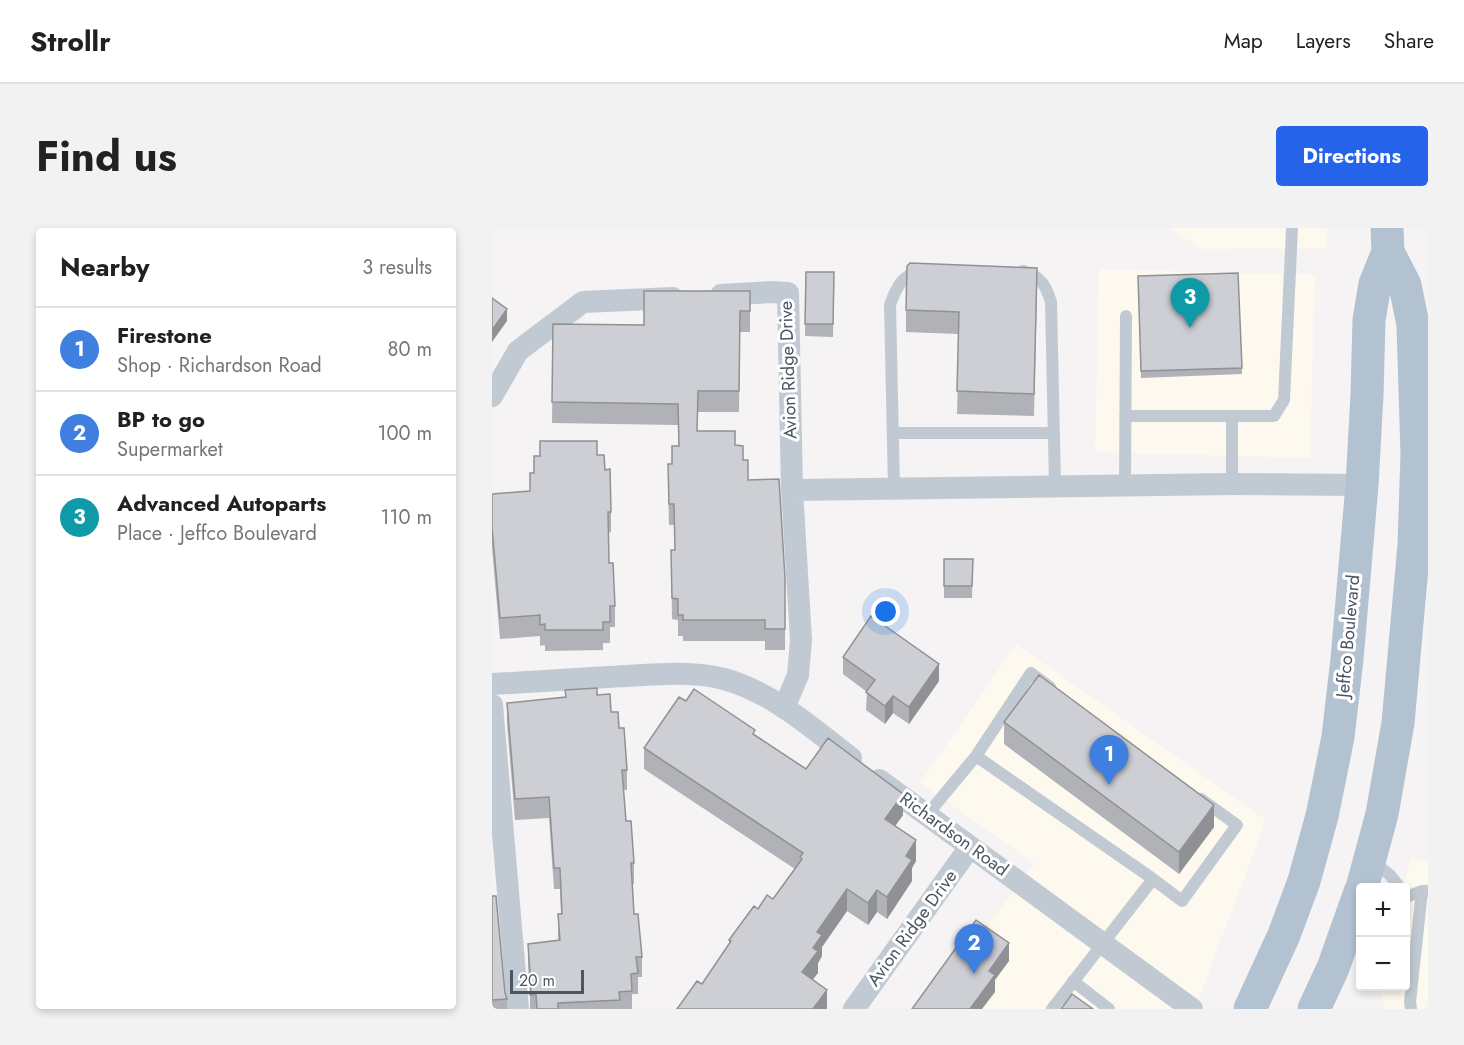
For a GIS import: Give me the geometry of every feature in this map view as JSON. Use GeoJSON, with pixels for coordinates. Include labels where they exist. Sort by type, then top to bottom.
{"type":"FeatureCollection","features":[{"type":"Feature","properties":{"kind":"main road","name":"Jeffco Boulevard"},"geometry":{"type":"LineString","coordinates":[[1250,1009],[1284,935],[1304,881],[1322,816],[1340,726],[1362,485],[1369,320],[1375,284],[1388,240]]}},
{"type":"Feature","properties":{"kind":"main road","name":"Jeffco Boulevard"},"geometry":{"type":"LineString","coordinates":[[1364,883],[1382,814],[1398,723],[1412,578],[1416,488],[1413,325],[1406,285],[1388,240]]}},
{"type":"Feature","properties":{"kind":"main road","name":"Jeffco Boulevard"},"geometry":{"type":"LineString","coordinates":[[1314,1009],[1333,968],[1356,906]]}},
{"type":"Feature","properties":{"kind":"main road"},"geometry":{"type":"LineString","coordinates":[[1333,968],[1338,1009]]}},
{"type":"Feature","properties":{"kind":"street","name":"Avion Ridge Drive"},"geometry":{"type":"LineString","coordinates":[[492,396],[518,351],[583,302],[788,293],[792,490],[801,640],[798,675],[784,708]]}},
{"type":"Feature","properties":{"kind":"street"},"geometry":{"type":"LineString","coordinates":[[792,490],[1232,484],[1362,485]]}},
{"type":"Feature","properties":{"kind":"street","name":"Richardson Road"},"geometry":{"type":"LineString","coordinates":[[492,684],[688,675],[723,679],[754,692],[784,708],[1102,945],[1192,1009]]}},
{"type":"Feature","properties":{"kind":"street"},"geometry":{"type":"LineString","coordinates":[[492,705],[518,1009]]}},
{"type":"Feature","properties":{"kind":"street","name":"Avion Ridge Drive"},"geometry":{"type":"LineString","coordinates":[[854,1009],[970,847]]}},
{"type":"Feature","properties":{"kind":"lane"},"geometry":{"type":"LineString","coordinates":[[1125,416],[1274,416],[1284,400],[1292,228]]}},
{"type":"Feature","properties":{"kind":"lane"},"geometry":{"type":"LineString","coordinates":[[1008,270],[1019,270],[1035,275],[1046,285],[1051,302],[1055,486]]}},
{"type":"Feature","properties":{"kind":"lane"},"geometry":{"type":"LineString","coordinates":[[894,488],[890,305],[897,286],[906,276],[919,271],[930,271]]}},
{"type":"Feature","properties":{"kind":"lane"},"geometry":{"type":"LineString","coordinates":[[1125,486],[1126,316]]}},
{"type":"Feature","properties":{"kind":"lane"},"geometry":{"type":"LineString","coordinates":[[1232,416],[1232,484]]}},
{"type":"Feature","properties":{"kind":"lane"},"geometry":{"type":"LineString","coordinates":[[893,433],[1054,434]]}},
{"type":"Feature","properties":{"kind":"lane"},"geometry":{"type":"LineString","coordinates":[[927,815],[976,756],[1031,673],[1059,694]]}},
{"type":"Feature","properties":{"kind":"lane"},"geometry":{"type":"LineString","coordinates":[[976,756],[1154,879],[1182,901],[1237,825],[1190,791]]}},
{"type":"Feature","properties":{"kind":"lane"},"geometry":{"type":"LineString","coordinates":[[1375,883],[1390,875],[1396,883]]}},
{"type":"Feature","properties":{"kind":"lane"},"geometry":{"type":"LineString","coordinates":[[1052,1009],[1154,879]]}},
{"type":"Feature","properties":{"kind":"lane"},"geometry":{"type":"LineString","coordinates":[[1410,895],[1425,891],[1410,1002],[1411,1009]]}},
{"type":"Feature","properties":{"kind":"lane"},"geometry":{"type":"LineString","coordinates":[[1072,981],[1109,1009]]}},
{"type":"Feature","properties":{"kind":"shaded area"},"geometry":{"type":"Polygon","coordinates":[[[1170,228],[1327,228],[1327,248],[1202,249],[1170,228]]]}},
{"type":"Feature","properties":{"kind":"shaded area"},"geometry":{"type":"Polygon","coordinates":[[[1099,269],[1315,275],[1310,458],[1095,452],[1099,269]]]}},
{"type":"Feature","properties":{"kind":"shaded area"},"geometry":{"type":"Polygon","coordinates":[[[1016,644],[1266,820],[1195,1009],[927,1009],[1034,863],[920,783],[1016,644]]]}},
{"type":"Feature","properties":{"kind":"shaded area"},"geometry":{"type":"Polygon","coordinates":[[[1411,859],[1428,861],[1428,1009],[1385,1009],[1381,991],[1410,991],[1410,883],[1404,883],[1411,859]]]}},
{"type":"Feature","properties":{"kind":"building"},"geometry":{"type":"Polygon","coordinates":[[[910,263],[1037,268],[1034,394],[957,391],[959,312],[906,310],[907,266],[910,263]]]}},
{"type":"Feature","properties":{"kind":"building"},"geometry":{"type":"Polygon","coordinates":[[[806,272],[834,272],[833,324],[805,324],[806,272]]]}},
{"type":"Feature","properties":{"kind":"building"},"geometry":{"type":"Polygon","coordinates":[[[1238,273],[1242,368],[1141,371],[1138,276],[1238,273]]]}},
{"type":"Feature","properties":{"kind":"building"},"geometry":{"type":"Polygon","coordinates":[[[644,291],[750,291],[750,311],[740,311],[739,391],[698,391],[697,431],[735,431],[735,445],[743,446],[743,460],[748,460],[748,480],[779,479],[785,578],[785,629],[765,629],[765,620],[683,620],[683,615],[678,615],[678,599],[672,598],[671,550],[675,550],[674,504],[669,504],[668,464],[672,464],[672,446],[679,446],[678,404],[552,402],[553,324],[644,325],[644,291]]]}},
{"type":"Feature","properties":{"kind":"building"},"geometry":{"type":"Polygon","coordinates":[[[492,298],[507,309],[492,330],[492,298]]]}},
{"type":"Feature","properties":{"kind":"building"},"geometry":{"type":"Polygon","coordinates":[[[540,441],[597,441],[597,455],[604,455],[605,470],[610,469],[609,563],[613,563],[615,606],[610,606],[610,622],[603,622],[603,630],[545,630],[545,624],[540,625],[540,615],[500,618],[492,527],[492,494],[530,491],[530,473],[534,473],[534,456],[540,456],[540,441]]]}},
{"type":"Feature","properties":{"kind":"building"},"geometry":{"type":"Polygon","coordinates":[[[944,559],[973,559],[972,586],[944,586],[944,559]]]}},
{"type":"Feature","properties":{"kind":"building"},"geometry":{"type":"Polygon","coordinates":[[[871,616],[939,664],[909,707],[893,696],[885,706],[866,692],[875,680],[843,657],[871,616]]]}},
{"type":"Feature","properties":{"kind":"building"},"geometry":{"type":"Polygon","coordinates":[[[1039,675],[1214,805],[1179,852],[1004,722],[1039,675]]]}},
{"type":"Feature","properties":{"kind":"building"},"geometry":{"type":"Polygon","coordinates":[[[597,688],[597,695],[610,694],[611,712],[618,712],[619,728],[624,728],[627,770],[622,770],[626,821],[631,821],[634,914],[638,914],[642,957],[636,957],[638,973],[631,974],[632,991],[619,992],[620,1000],[558,1003],[558,1009],[537,1009],[536,994],[530,995],[528,944],[560,940],[558,914],[562,914],[560,868],[554,868],[549,797],[515,799],[507,703],[566,697],[565,690],[597,688]]]}},
{"type":"Feature","properties":{"kind":"building"},"geometry":{"type":"Polygon","coordinates":[[[694,689],[755,730],[753,734],[806,769],[828,738],[903,794],[885,819],[916,840],[906,856],[912,860],[887,897],[877,890],[868,903],[847,889],[817,932],[822,935],[813,948],[818,951],[802,972],[827,990],[813,1009],[677,1009],[697,981],[702,984],[731,941],[729,940],[754,906],[758,909],[767,895],[773,899],[802,859],[800,857],[803,853],[644,748],[679,697],[686,701],[694,689]]]}},
{"type":"Feature","properties":{"kind":"building"},"geometry":{"type":"Polygon","coordinates":[[[492,896],[496,896],[507,999],[492,1000],[492,896]]]}},
{"type":"Feature","properties":{"kind":"building"},"geometry":{"type":"Polygon","coordinates":[[[976,920],[1009,943],[989,971],[995,975],[970,1009],[912,1009],[976,920]]]}},
{"type":"Feature","properties":{"kind":"building"},"geometry":{"type":"Polygon","coordinates":[[[1072,994],[1093,1009],[1061,1009],[1072,994]]]}},
{"type":"Feature","properties":{"kind":"place","name":"Advanced Autoparts"},"geometry":{"type":"Point","coordinates":[1190,328]}},
{"type":"Feature","properties":{"kind":"place","name":"Firestone"},"geometry":{"type":"Point","coordinates":[1109,785]}},
{"type":"Feature","properties":{"kind":"place","name":"BP to go"},"geometry":{"type":"Point","coordinates":[974,974]}}]}
